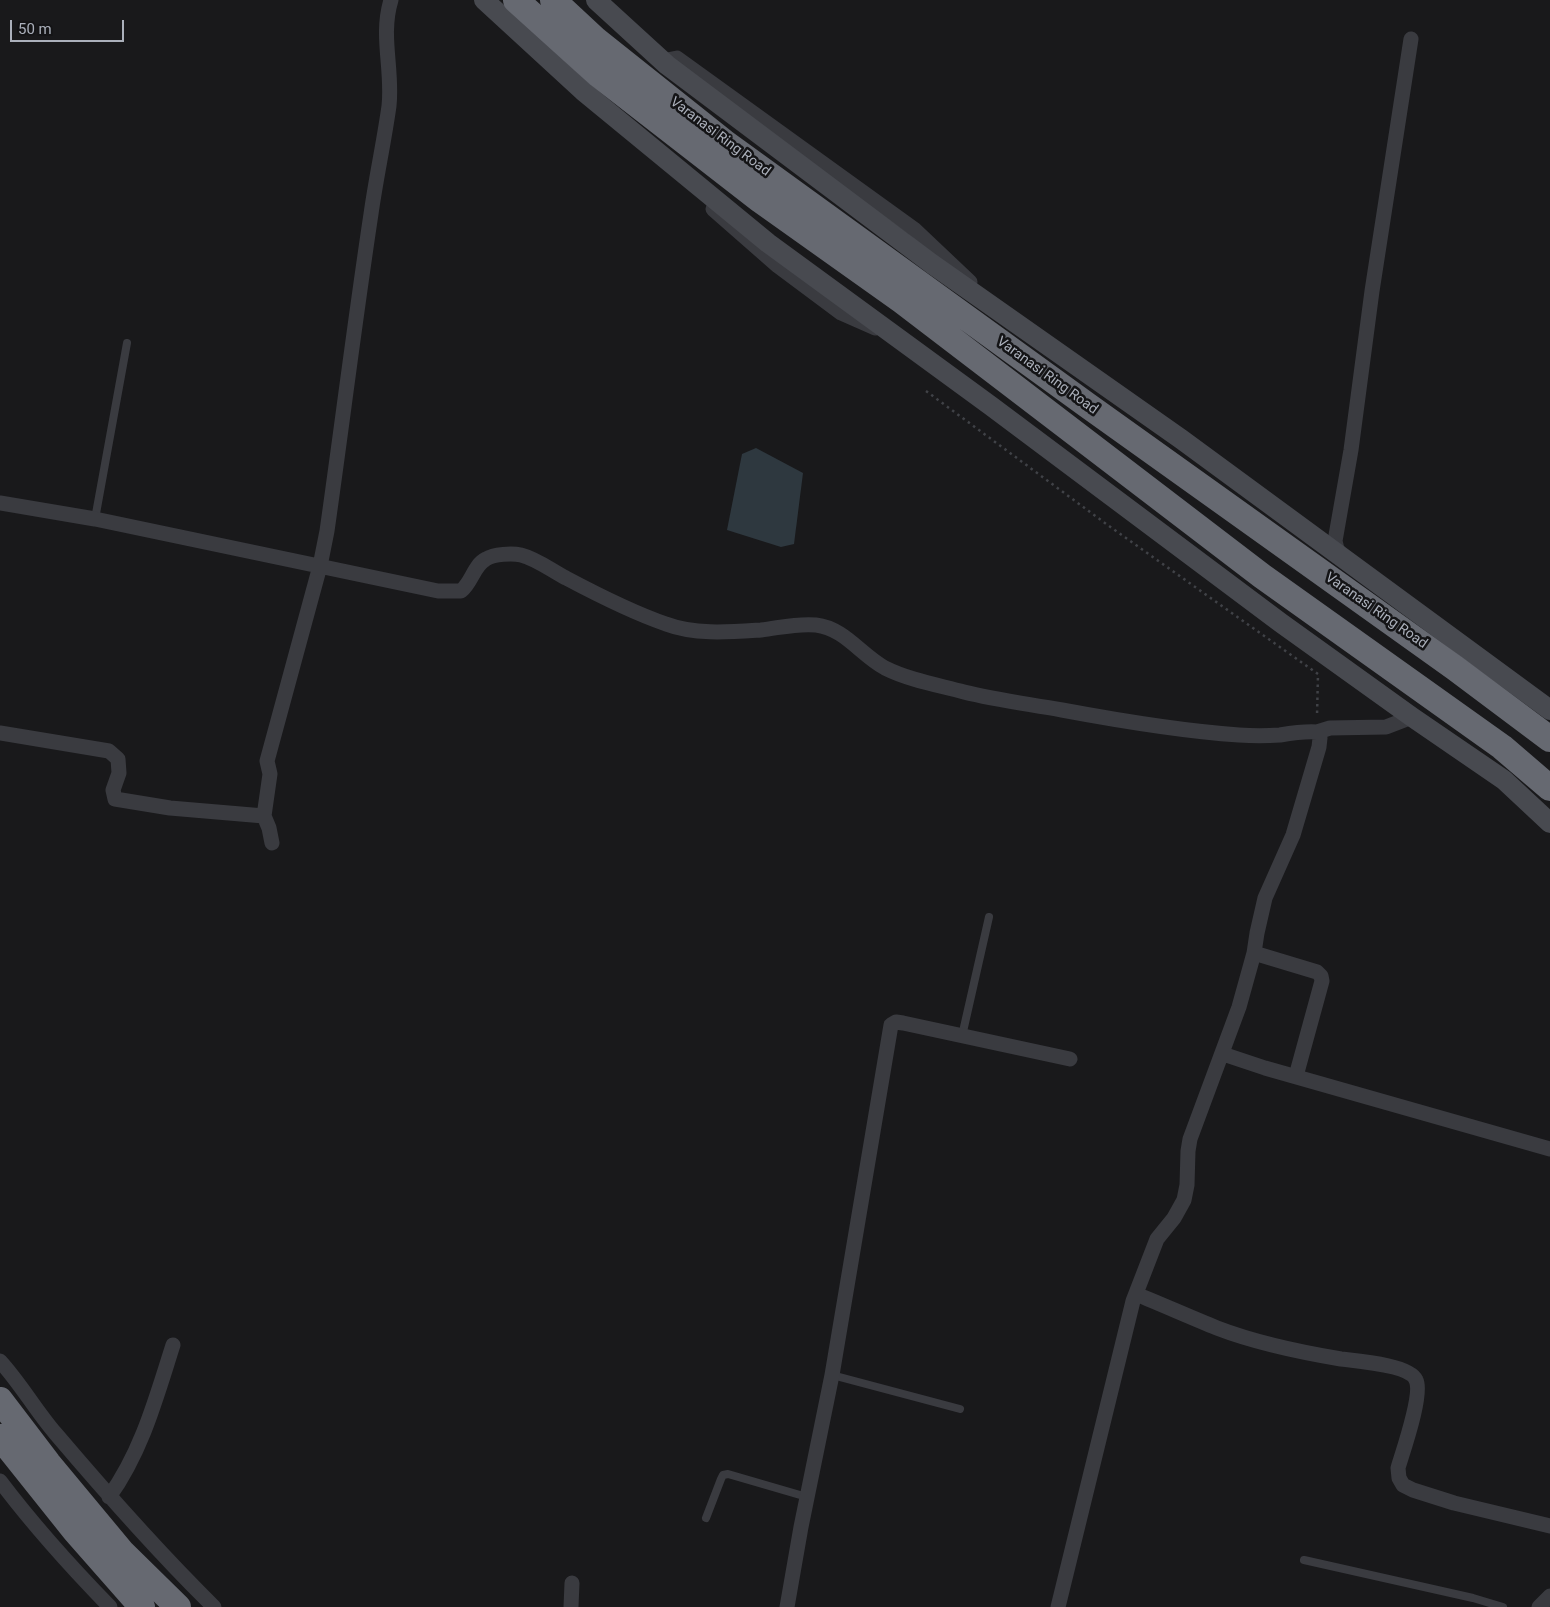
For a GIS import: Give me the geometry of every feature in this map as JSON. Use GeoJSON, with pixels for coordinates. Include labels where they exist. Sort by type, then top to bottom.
{"type":"FeatureCollection","features":[{"type":"Feature","properties":{"kind":"highway"},"geometry":{"type":"LineString","coordinates":[[516,0],[599,75],[760,200],[902,302],[1262,576],[1502,747],[1550,788]]}},
{"type":"Feature","properties":{"kind":"highway","name":"Varanasi Ring Road"},"geometry":{"type":"LineString","coordinates":[[553,0],[596,40],[724,142],[1455,668],[1550,739]]}},
{"type":"Feature","properties":{"kind":"highway"},"geometry":{"type":"LineString","coordinates":[[0,1400],[48,1463],[122,1552],[178,1607]]}},
{"type":"Feature","properties":{"kind":"highway"},"geometry":{"type":"LineString","coordinates":[[0,1437],[75,1531],[142,1607]]}},
{"type":"Feature","properties":{"kind":"street"},"geometry":{"type":"LineString","coordinates":[[272,843],[264,816],[270,774],[266,761],[320,566],[327,530],[371,213],[388,106],[390,85],[386,23],[391,0]]}},
{"type":"Feature","properties":{"kind":"street"},"geometry":{"type":"LineString","coordinates":[[484,0],[584,91],[768,243],[1281,623],[1504,780],[1550,823]]}},
{"type":"Feature","properties":{"kind":"street"},"geometry":{"type":"LineString","coordinates":[[596,0],[662,61],[932,264],[1181,439],[1550,710]]}},
{"type":"Feature","properties":{"kind":"street"},"geometry":{"type":"LineString","coordinates":[[1341,555],[1335,541],[1351,450],[1372,291],[1411,40]]}},
{"type":"Feature","properties":{"kind":"street"},"geometry":{"type":"LineString","coordinates":[[0,503],[95,520],[452,592],[461,590],[466,586],[483,560],[491,556],[517,554],[530,558],[603,596],[668,625],[689,630],[728,631],[816,625],[830,628],[843,636],[885,668],[916,679],[966,692],[1116,720],[1242,736],[1317,732],[1330,728],[1386,727],[1412,717]]}},
{"type":"Feature","properties":{"kind":"street"},"geometry":{"type":"LineString","coordinates":[[1058,1607],[1136,1294],[1157,1240],[1174,1218],[1184,1200],[1187,1185],[1190,1138],[1240,1008],[1266,898],[1293,835],[1319,747],[1320,738],[1317,732]]}},
{"type":"Feature","properties":{"kind":"street"},"geometry":{"type":"LineString","coordinates":[[0,733],[109,751],[118,759],[119,773],[113,790],[115,799],[170,808],[264,816]]}},
{"type":"Feature","properties":{"kind":"street"},"geometry":{"type":"LineString","coordinates":[[1254,953],[1317,972],[1321,976],[1322,982],[1296,1076]]}},
{"type":"Feature","properties":{"kind":"street"},"geometry":{"type":"LineString","coordinates":[[787,1607],[807,1496],[832,1375],[891,1025],[896,1022],[903,1023],[1070,1059]]}},
{"type":"Feature","properties":{"kind":"street"},"geometry":{"type":"LineString","coordinates":[[1223,1054],[1550,1150]]}},
{"type":"Feature","properties":{"kind":"street"},"geometry":{"type":"LineString","coordinates":[[1136,1294],[1243,1337],[1279,1347],[1365,1361],[1404,1370],[1413,1375],[1417,1380],[1415,1407],[1398,1468],[1399,1478],[1403,1485],[1412,1490],[1454,1503],[1550,1526]]}},
{"type":"Feature","properties":{"kind":"street"},"geometry":{"type":"LineString","coordinates":[[109,1496],[124,1476],[143,1436],[174,1345]]}},
{"type":"Feature","properties":{"kind":"street"},"geometry":{"type":"LineString","coordinates":[[0,1362],[54,1432],[109,1496],[164,1558],[214,1607]]}},
{"type":"Feature","properties":{"kind":"street"},"geometry":{"type":"LineString","coordinates":[[0,1481],[19,1507],[110,1607]]}},
{"type":"Feature","properties":{"kind":"street"},"geometry":{"type":"LineString","coordinates":[[571,1607],[572,1583]]}},
{"type":"Feature","properties":{"kind":"street"},"geometry":{"type":"LineString","coordinates":[[1539,1607],[1550,1596]]}},
{"type":"Feature","properties":{"kind":"lane"},"geometry":{"type":"LineString","coordinates":[[95,520],[127,343]]}},
{"type":"Feature","properties":{"kind":"lane"},"geometry":{"type":"LineString","coordinates":[[962,1036],[989,917]]}},
{"type":"Feature","properties":{"kind":"lane"},"geometry":{"type":"LineString","coordinates":[[832,1375],[960,1409]]}},
{"type":"Feature","properties":{"kind":"lane"},"geometry":{"type":"LineString","coordinates":[[706,1518],[723,1475],[728,1474],[807,1496]]}},
{"type":"Feature","properties":{"kind":"lane"},"geometry":{"type":"LineString","coordinates":[[1304,1560],[1439,1590],[1503,1607]]}},
{"type":"Feature","properties":{"kind":"path"},"geometry":{"type":"LineString","coordinates":[[926,391],[1109,526],[1318,674],[1317,732]]}},
{"type":"Feature","properties":{"kind":"shaded area"},"geometry":{"type":"Polygon","coordinates":[[[756,448],[803,473],[794,544],[781,547],[727,530],[742,454],[756,448]]]}}]}
